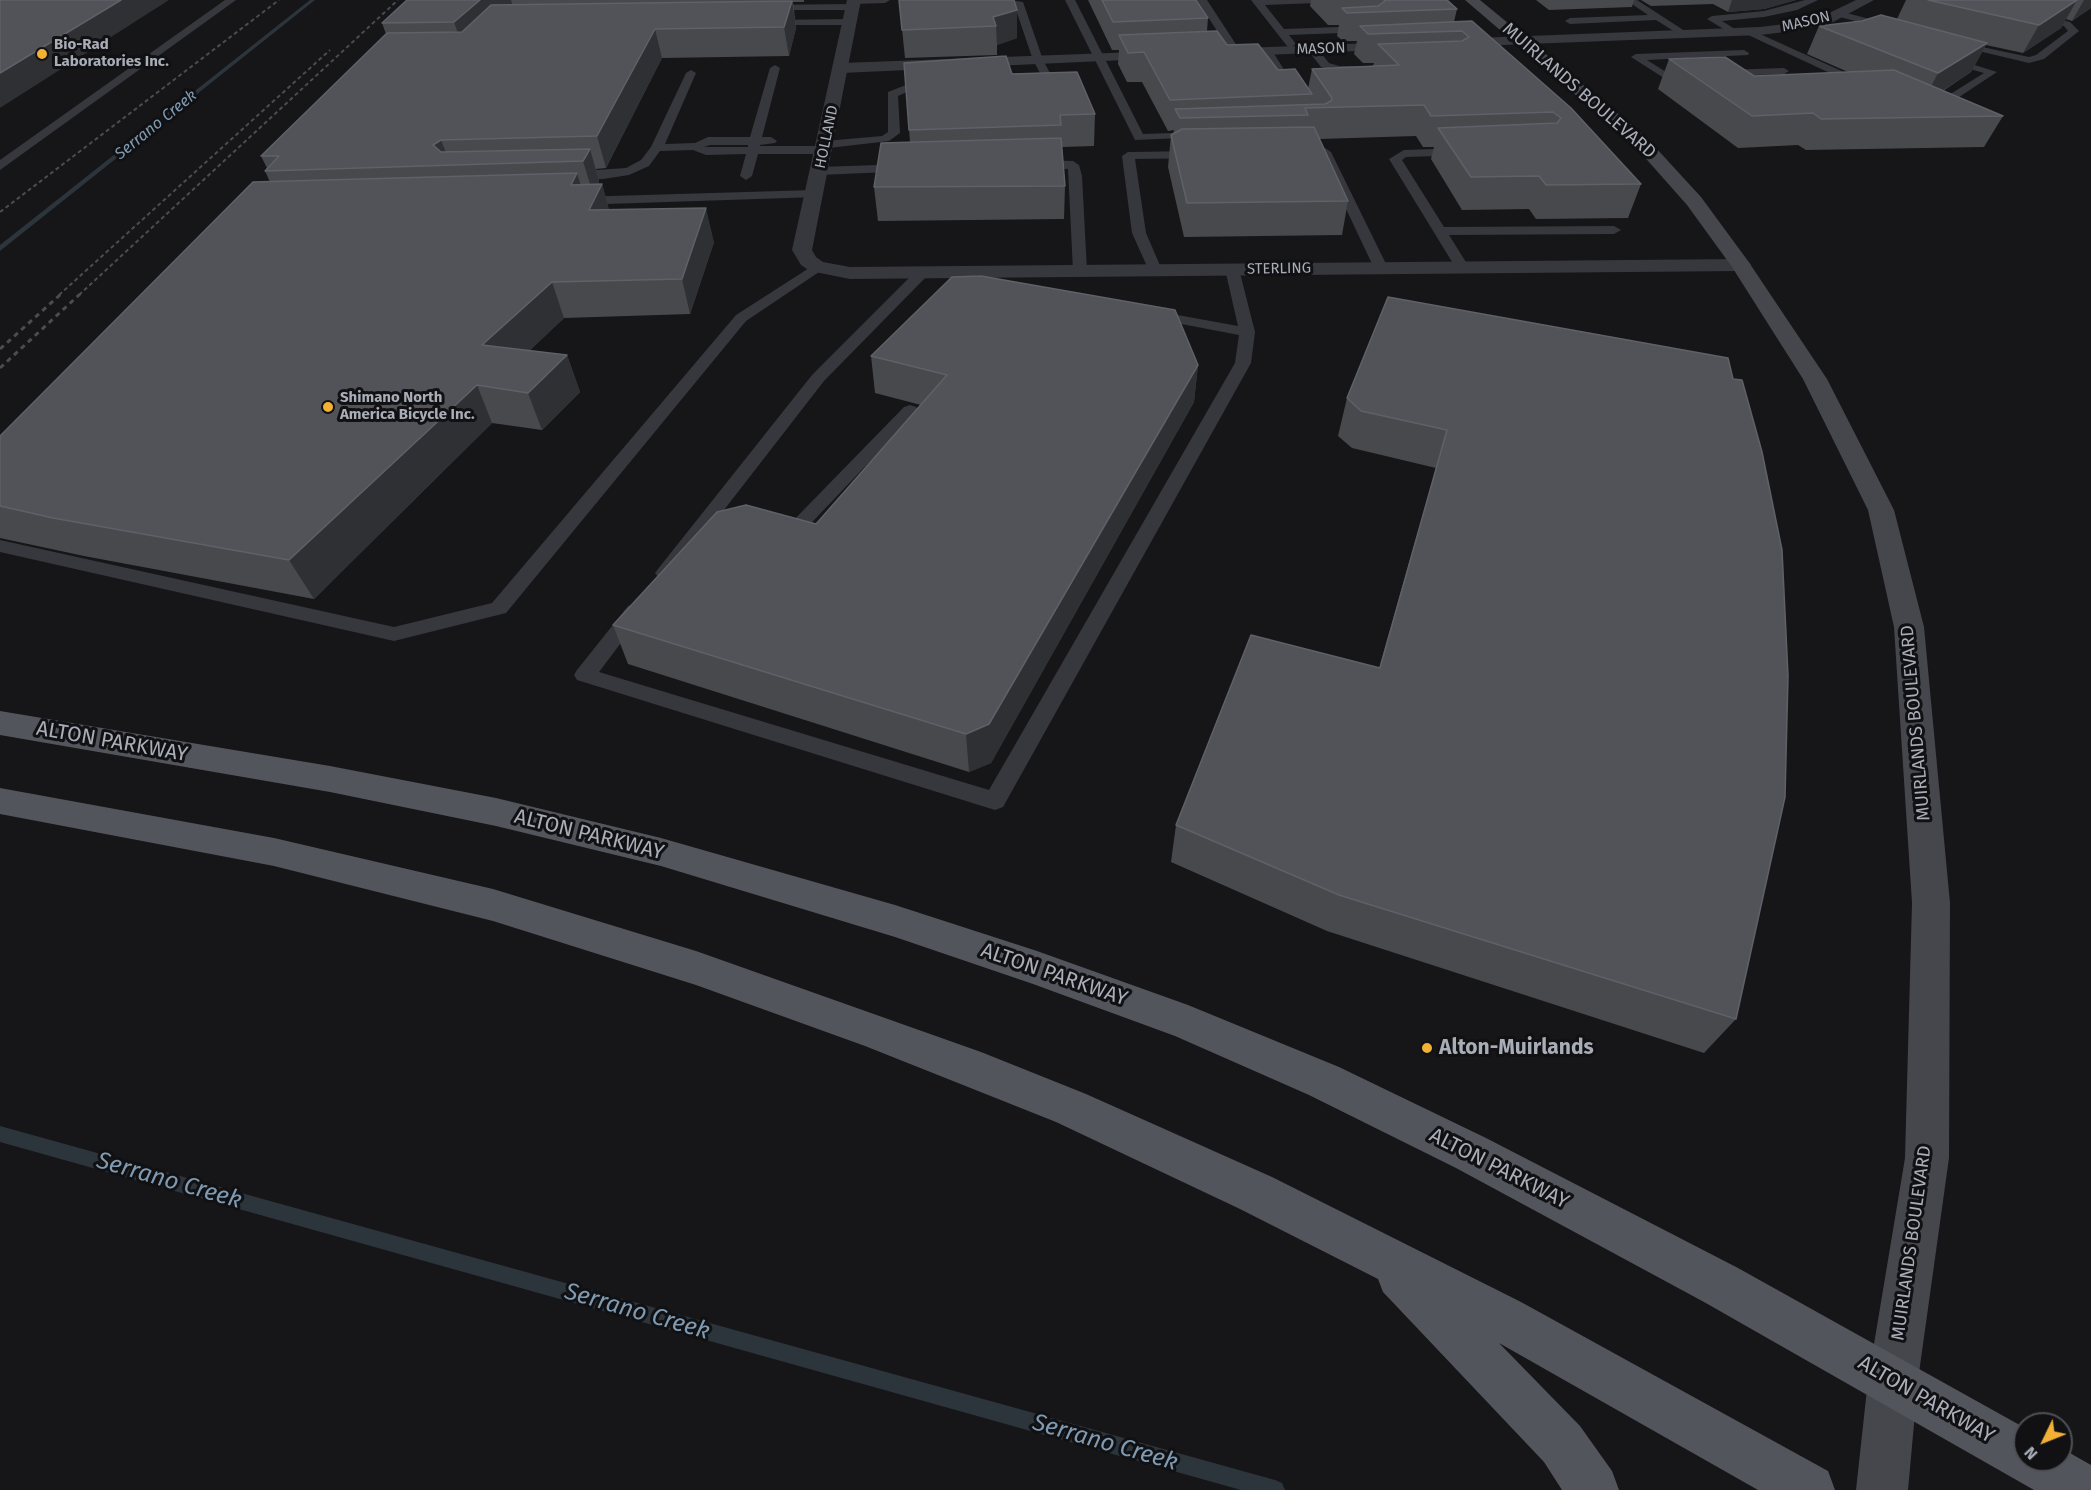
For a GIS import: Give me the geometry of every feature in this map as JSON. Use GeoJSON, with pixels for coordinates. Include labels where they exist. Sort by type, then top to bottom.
{"type":"FeatureCollection","features":[{"type":"Feature","properties":{"kind":"main road","name":"MUIRLANDS BOULEVARD"},"geometry":{"type":"LineString","coordinates":[[1472,0],[1639,140],[1694,201],[1741,265],[1815,379],[1881,510],[1909,627],[1931,903],[1927,1158],[1893,1380],[1882,1490]]}},
{"type":"Feature","properties":{"kind":"main road","name":"ALTON PARKWAY"},"geometry":{"type":"LineString","coordinates":[[0,723],[330,779],[496,812],[661,852],[895,921],[1037,968],[1188,1023],[1324,1081],[1471,1153],[1711,1279],[2013,1449]]}},
{"type":"Feature","properties":{"kind":"main road"},"geometry":{"type":"LineString","coordinates":[[0,801],[274,852],[494,905],[696,968],[870,1029],[1071,1108],[1256,1193],[1504,1319],[1809,1490]]}},
{"type":"Feature","properties":{"kind":"main road"},"geometry":{"type":"LineString","coordinates":[[1382,1256],[1562,1444],[1593,1490]]}},
{"type":"Feature","properties":{"kind":"main road"},"geometry":{"type":"LineString","coordinates":[[2053,1472],[2084,1490]]}},
{"type":"Feature","properties":{"kind":"street","name":"MASON"},"geometry":{"type":"LineString","coordinates":[[1438,44],[1742,32],[1837,22],[1867,0]]}},
{"type":"Feature","properties":{"kind":"street","name":"HOLLAND"},"geometry":{"type":"LineString","coordinates":[[817,267],[808,261],[802,250],[853,8]]}},
{"type":"Feature","properties":{"kind":"street","name":"MASON"},"geometry":{"type":"LineString","coordinates":[[1202,54],[1415,45]]}},
{"type":"Feature","properties":{"kind":"street"},"geometry":{"type":"LineString","coordinates":[[842,68],[1179,54]]}},
{"type":"Feature","properties":{"kind":"street","name":"STERLING"},"geometry":{"type":"LineString","coordinates":[[817,267],[850,273],[1741,265]]}},
{"type":"Feature","properties":{"kind":"lane"},"geometry":{"type":"LineString","coordinates":[[0,166],[231,0]]}},
{"type":"Feature","properties":{"kind":"lane"},"geometry":{"type":"LineString","coordinates":[[756,23],[853,8],[885,0]]}},
{"type":"Feature","properties":{"kind":"lane"},"geometry":{"type":"LineString","coordinates":[[1011,82],[1042,79],[1046,75],[1038,60],[1018,2],[1014,0]]}},
{"type":"Feature","properties":{"kind":"lane"},"geometry":{"type":"LineString","coordinates":[[1070,0],[1139,138],[1211,135]]}},
{"type":"Feature","properties":{"kind":"lane"},"geometry":{"type":"LineString","coordinates":[[1202,0],[1236,52]]}},
{"type":"Feature","properties":{"kind":"lane"},"geometry":{"type":"LineString","coordinates":[[1258,2],[1316,0]]}},
{"type":"Feature","properties":{"kind":"lane"},"geometry":{"type":"LineString","coordinates":[[1631,0],[1686,35]]}},
{"type":"Feature","properties":{"kind":"lane"},"geometry":{"type":"LineString","coordinates":[[1813,0],[1797,7],[1764,14],[1712,19],[1880,92]]}},
{"type":"Feature","properties":{"kind":"lane"},"geometry":{"type":"LineString","coordinates":[[1258,2],[1295,50]]}},
{"type":"Feature","properties":{"kind":"lane"},"geometry":{"type":"LineString","coordinates":[[747,8],[853,8]]}},
{"type":"Feature","properties":{"kind":"lane"},"geometry":{"type":"LineString","coordinates":[[1948,42],[2029,60],[2040,57],[2074,30],[2067,24],[2024,14]]}},
{"type":"Feature","properties":{"kind":"lane"},"geometry":{"type":"LineString","coordinates":[[1570,21],[1658,17]]}},
{"type":"Feature","properties":{"kind":"lane"},"geometry":{"type":"LineString","coordinates":[[1837,22],[1904,31]]}},
{"type":"Feature","properties":{"kind":"lane"},"geometry":{"type":"LineString","coordinates":[[1282,32],[1373,29]]}},
{"type":"Feature","properties":{"kind":"lane"},"geometry":{"type":"LineString","coordinates":[[1704,34],[1789,73],[1664,75],[1636,57],[1754,57]]}},
{"type":"Feature","properties":{"kind":"lane"},"geometry":{"type":"LineString","coordinates":[[1312,49],[1325,65],[1338,69],[1375,69]]}},
{"type":"Feature","properties":{"kind":"lane"},"geometry":{"type":"LineString","coordinates":[[1787,51],[1807,49]]}},
{"type":"Feature","properties":{"kind":"lane"},"geometry":{"type":"LineString","coordinates":[[1267,51],[1299,101]]}},
{"type":"Feature","properties":{"kind":"lane"},"geometry":{"type":"LineString","coordinates":[[1921,110],[1940,105],[1992,72],[1936,57]]}},
{"type":"Feature","properties":{"kind":"lane"},"geometry":{"type":"LineString","coordinates":[[746,176],[775,68]]}},
{"type":"Feature","properties":{"kind":"lane"},"geometry":{"type":"LineString","coordinates":[[557,176],[603,175],[629,171],[645,163],[657,148],[691,73]]}},
{"type":"Feature","properties":{"kind":"lane"},"geometry":{"type":"LineString","coordinates":[[657,148],[697,146],[708,141],[754,146],[825,145],[885,139],[894,133],[892,94],[911,86],[945,84]]}},
{"type":"Feature","properties":{"kind":"lane"},"geometry":{"type":"LineString","coordinates":[[1302,152],[1325,152],[1381,268]]}},
{"type":"Feature","properties":{"kind":"lane"},"geometry":{"type":"LineString","coordinates":[[1462,267],[1395,159],[1404,154],[1473,152]]}},
{"type":"Feature","properties":{"kind":"lane"},"geometry":{"type":"LineString","coordinates":[[1155,270],[1139,233],[1128,156],[1209,154]]}},
{"type":"Feature","properties":{"kind":"lane"},"geometry":{"type":"LineString","coordinates":[[1026,164],[1073,165],[1076,176],[1080,271]]}},
{"type":"Feature","properties":{"kind":"lane"},"geometry":{"type":"LineString","coordinates":[[819,171],[923,167]]}},
{"type":"Feature","properties":{"kind":"lane"},"geometry":{"type":"LineString","coordinates":[[566,201],[814,194]]}},
{"type":"Feature","properties":{"kind":"lane"},"geometry":{"type":"LineString","coordinates":[[1440,231],[1614,230]]}},
{"type":"Feature","properties":{"kind":"lane"},"geometry":{"type":"LineString","coordinates":[[0,546],[394,634],[499,608],[741,318],[817,267]]}},
{"type":"Feature","properties":{"kind":"lane"},"geometry":{"type":"LineString","coordinates":[[923,272],[818,378],[585,675],[995,801],[1243,363],[1247,332],[1232,269]]}},
{"type":"Feature","properties":{"kind":"lane"},"geometry":{"type":"LineString","coordinates":[[1131,310],[1247,332]]}},
{"type":"Feature","properties":{"kind":"lane"},"geometry":{"type":"LineString","coordinates":[[758,529],[790,534],[910,410]]}},
{"type":"Feature","properties":{"kind":"lane"},"geometry":{"type":"LineString","coordinates":[[706,521],[727,524]]}},
{"type":"Feature","properties":{"kind":"building"},"geometry":{"type":"Polygon","coordinates":[[[0,0],[121,0],[0,73],[0,0]]]}},
{"type":"Feature","properties":{"kind":"building"},"geometry":{"type":"Polygon","coordinates":[[[407,0],[480,0],[454,22],[382,23],[407,0]]]}},
{"type":"Feature","properties":{"kind":"building"},"geometry":{"type":"Polygon","coordinates":[[[899,0],[1014,0],[1017,10],[993,17],[996,26],[902,30],[899,0]]]}},
{"type":"Feature","properties":{"kind":"building"},"geometry":{"type":"Polygon","coordinates":[[[1102,0],[1196,0],[1208,18],[1113,22],[1102,0]]]}},
{"type":"Feature","properties":{"kind":"building"},"geometry":{"type":"Polygon","coordinates":[[[1384,0],[1447,0],[1457,9],[1347,13],[1342,8],[1378,6],[1384,0]]]}},
{"type":"Feature","properties":{"kind":"building"},"geometry":{"type":"Polygon","coordinates":[[[1928,0],[2077,0],[2039,25],[1928,0]]]}},
{"type":"Feature","properties":{"kind":"building"},"geometry":{"type":"Polygon","coordinates":[[[792,1],[784,27],[655,29],[597,136],[441,140],[433,145],[441,152],[590,149],[583,161],[265,171],[279,156],[261,156],[387,33],[462,32],[491,5],[792,1]]]}},
{"type":"Feature","properties":{"kind":"building"},"geometry":{"type":"Polygon","coordinates":[[[1881,15],[1987,43],[1938,73],[1819,26],[1862,21],[1881,15]]]}},
{"type":"Feature","properties":{"kind":"building"},"geometry":{"type":"Polygon","coordinates":[[[1472,21],[1571,108],[1641,184],[1546,185],[1539,176],[1471,177],[1438,128],[1557,123],[1561,118],[1553,112],[1431,116],[1424,105],[1305,108],[1308,115],[1180,118],[1175,109],[1325,104],[1332,98],[1312,69],[1399,65],[1378,44],[1462,41],[1469,37],[1462,31],[1368,34],[1360,26],[1472,21]]]}},
{"type":"Feature","properties":{"kind":"building"},"geometry":{"type":"Polygon","coordinates":[[[1217,31],[1227,45],[1258,44],[1278,70],[1295,69],[1312,94],[1170,100],[1144,52],[1128,53],[1119,35],[1217,31]]]}},
{"type":"Feature","properties":{"kind":"building"},"geometry":{"type":"Polygon","coordinates":[[[1006,56],[1012,74],[1077,72],[1095,114],[1060,115],[1061,125],[909,130],[904,63],[1006,56]]]}},
{"type":"Feature","properties":{"kind":"building"},"geometry":{"type":"Polygon","coordinates":[[[1725,57],[1754,76],[1894,70],[2003,116],[1821,119],[1813,113],[1752,116],[1669,59],[1725,57]]]}},
{"type":"Feature","properties":{"kind":"building"},"geometry":{"type":"Polygon","coordinates":[[[1314,127],[1348,201],[1187,203],[1171,135],[1182,129],[1314,127]]]}},
{"type":"Feature","properties":{"kind":"building"},"geometry":{"type":"Polygon","coordinates":[[[1061,138],[1065,186],[874,187],[881,143],[1061,138]]]}},
{"type":"Feature","properties":{"kind":"building","name":"Shimano North America Bicycle Inc."},"geometry":{"type":"Polygon","coordinates":[[[577,173],[571,185],[602,184],[589,210],[706,208],[682,279],[552,282],[482,345],[567,355],[528,393],[477,385],[289,560],[53,518],[0,506],[0,436],[253,182],[577,173]]]}},
{"type":"Feature","properties":{"kind":"building"},"geometry":{"type":"Polygon","coordinates":[[[981,276],[1175,310],[1198,365],[989,724],[966,734],[613,625],[717,512],[746,505],[816,524],[947,375],[871,356],[952,277],[981,276]]]}},
{"type":"Feature","properties":{"kind":"building"},"geometry":{"type":"Polygon","coordinates":[[[1388,297],[1728,358],[1733,379],[1742,380],[1762,452],[1782,550],[1788,676],[1785,797],[1736,1019],[1339,895],[1176,825],[1251,635],[1380,668],[1447,430],[1361,411],[1347,398],[1388,297]]]}},
{"type":"Feature","properties":{"kind":"waterway","name":"Serrano Creek"},"geometry":{"type":"LineString","coordinates":[[0,249],[313,0]]}},
{"type":"Feature","properties":{"kind":"waterway","name":"Serrano Creek"},"geometry":{"type":"LineString","coordinates":[[0,1134],[1275,1490]]}},
{"type":"Feature","properties":{"kind":"railway"},"geometry":{"type":"LineString","coordinates":[[0,212],[279,0]]}},
{"type":"Feature","properties":{"kind":"railway"},"geometry":{"type":"LineString","coordinates":[[79,295],[398,0]]}},
{"type":"Feature","properties":{"kind":"railway"},"geometry":{"type":"LineString","coordinates":[[59,295],[330,50]]}},
{"type":"Feature","properties":{"kind":"railway"},"geometry":{"type":"LineString","coordinates":[[0,349],[61,294]]}},
{"type":"Feature","properties":{"kind":"railway"},"geometry":{"type":"LineString","coordinates":[[0,368],[80,294]]}},
{"type":"Feature","properties":{"kind":"place","name":"Bio-Rad Laboratories Inc."},"geometry":{"type":"Point","coordinates":[42,54]}},
{"type":"Feature","properties":{"kind":"place","name":"Shimano North America Bicycle Inc."},"geometry":{"type":"Point","coordinates":[328,407]}},
{"type":"Feature","properties":{"kind":"place","name":"Alton-Muirlands"},"geometry":{"type":"Point","coordinates":[1427,1048]}}]}
